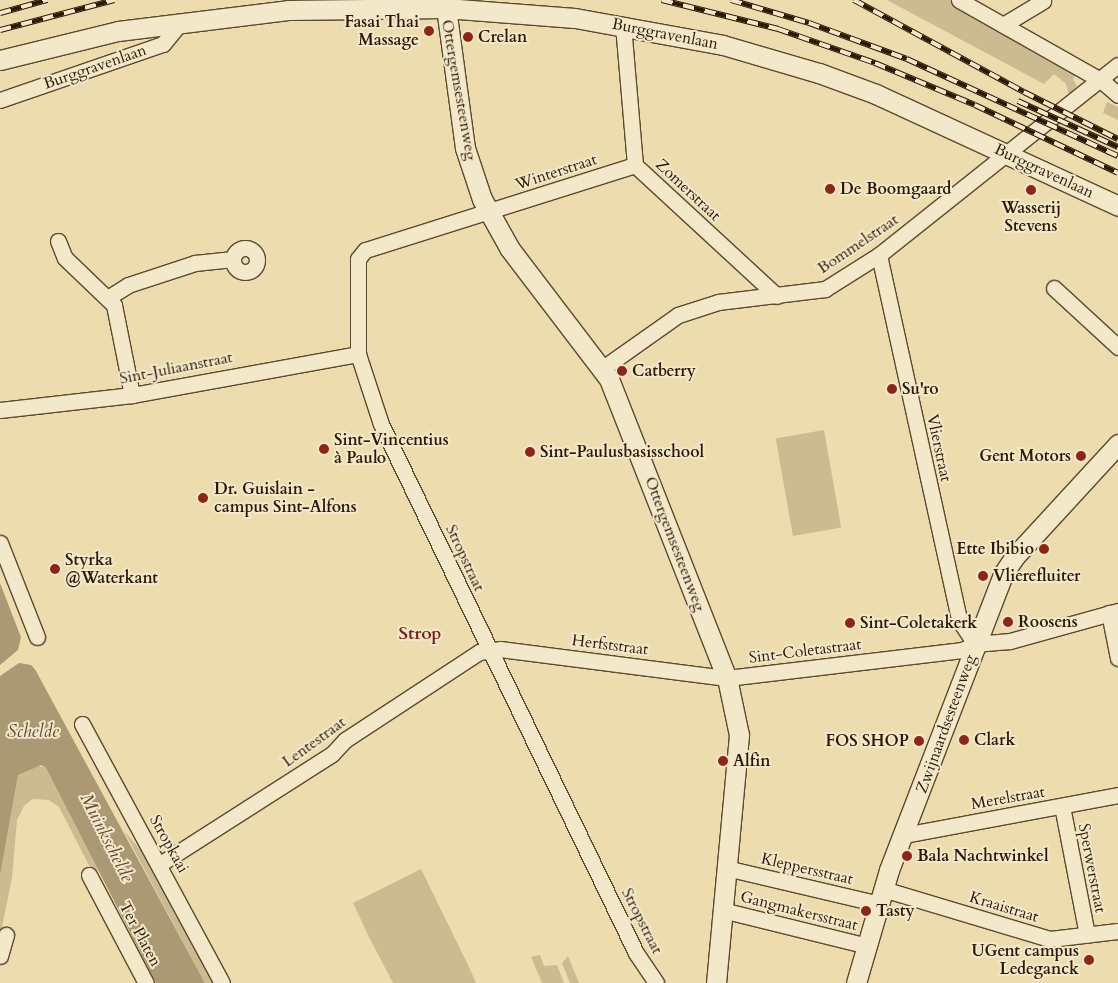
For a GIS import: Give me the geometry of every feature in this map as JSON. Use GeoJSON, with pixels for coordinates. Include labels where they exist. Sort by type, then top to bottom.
{"type":"FeatureCollection","features":[{"type":"Feature","properties":{"kind":"street"},"geometry":{"type":"LineString","coordinates":[[959,0],[1102,81],[1118,95]]}},
{"type":"Feature","properties":{"kind":"street"},"geometry":{"type":"LineString","coordinates":[[1003,25],[1043,1]]}},
{"type":"Feature","properties":{"kind":"street","name":"Burggravenlaan"},"geometry":{"type":"LineString","coordinates":[[0,60],[109,33],[181,22],[288,10],[445,4],[623,25],[723,45],[820,73],[876,94],[1118,206]]}},
{"type":"Feature","properties":{"kind":"street","name":"Ottergemsesteenweg"},"geometry":{"type":"LineString","coordinates":[[445,4],[465,148],[488,213],[510,249],[603,368],[727,678],[739,734],[716,983]]}},
{"type":"Feature","properties":{"kind":"street","name":"Burggravenlaan"},"geometry":{"type":"LineString","coordinates":[[0,100],[163,44],[181,22]]}},
{"type":"Feature","properties":{"kind":"street","name":"Zomerstraat"},"geometry":{"type":"LineString","coordinates":[[623,25],[635,164],[777,296]]}},
{"type":"Feature","properties":{"kind":"street","name":"Bommelstraat"},"geometry":{"type":"LineString","coordinates":[[603,368],[678,315],[718,302],[825,289],[879,255],[1102,81],[1118,65]]}},
{"type":"Feature","properties":{"kind":"street","name":"Winterstraat"},"geometry":{"type":"LineString","coordinates":[[488,213],[635,164]]}},
{"type":"Feature","properties":{"kind":"street","name":"Stropstraat"},"geometry":{"type":"LineString","coordinates":[[488,213],[411,233],[361,252],[358,259],[358,354],[381,424],[636,953],[656,983]]}},
{"type":"Feature","properties":{"kind":"street"},"geometry":{"type":"LineString","coordinates":[[58,241],[65,258],[109,297],[114,305],[132,395]]}},
{"type":"Feature","properties":{"kind":"street","name":"Vlierstraat"},"geometry":{"type":"LineString","coordinates":[[879,255],[959,620],[975,644]]}},
{"type":"Feature","properties":{"kind":"street"},"geometry":{"type":"LineString","coordinates":[[109,297],[128,285],[195,263],[233,259]]}},
{"type":"Feature","properties":{"kind":"street"},"geometry":{"type":"LineString","coordinates":[[1054,288],[1118,347]]}},
{"type":"Feature","properties":{"kind":"street","name":"Sint-Juliaanstraat"},"geometry":{"type":"LineString","coordinates":[[0,410],[132,395],[358,354]]}},
{"type":"Feature","properties":{"kind":"street","name":"Zwijnaardsesteenweg"},"geometry":{"type":"LineString","coordinates":[[856,983],[881,896],[998,586],[1016,555],[1118,444]]}},
{"type":"Feature","properties":{"kind":"street"},"geometry":{"type":"LineString","coordinates":[[0,543],[36,637]]}},
{"type":"Feature","properties":{"kind":"street"},"geometry":{"type":"LineString","coordinates":[[1114,612],[1118,658]]}},
{"type":"Feature","properties":{"kind":"street","name":"Sint-Coletastraat"},"geometry":{"type":"LineString","coordinates":[[727,678],[962,650],[975,644],[1010,641],[1114,612]]}},
{"type":"Feature","properties":{"kind":"street","name":"Herfststraat"},"geometry":{"type":"LineString","coordinates":[[489,650],[727,678]]}},
{"type":"Feature","properties":{"kind":"street","name":"Lentestraat"},"geometry":{"type":"LineString","coordinates":[[160,864],[332,754],[345,740],[479,652],[489,650]]}},
{"type":"Feature","properties":{"kind":"street","name":"Stropkaai"},"geometry":{"type":"LineString","coordinates":[[82,724],[160,864],[222,983]]}},
{"type":"Feature","properties":{"kind":"street","name":"Merelstraat"},"geometry":{"type":"LineString","coordinates":[[904,835],[1118,795]]}},
{"type":"Feature","properties":{"kind":"street","name":"Sperwerstraat"},"geometry":{"type":"LineString","coordinates":[[1062,806],[1087,935]]}},
{"type":"Feature","properties":{"kind":"street","name":"Kleppersstraat"},"geometry":{"type":"LineString","coordinates":[[726,868],[881,896]]}},
{"type":"Feature","properties":{"kind":"street","name":"Ter Platen"},"geometry":{"type":"LineString","coordinates":[[89,875],[146,983]]}},
{"type":"Feature","properties":{"kind":"street","name":"Kraaistraat"},"geometry":{"type":"LineString","coordinates":[[881,896],[1050,939],[1118,931]]}},
{"type":"Feature","properties":{"kind":"street","name":"Gangmakersstraat"},"geometry":{"type":"LineString","coordinates":[[722,910],[867,946]]}},
{"type":"Feature","properties":{"kind":"street"},"geometry":{"type":"LineString","coordinates":[[0,956],[6,934]]}},
{"type":"Feature","properties":{"kind":"shaded area"},"geometry":{"type":"Polygon","coordinates":[[[887,0],[954,0],[1078,70],[1073,79],[1077,86],[1069,95],[1066,84],[1054,74],[1044,84],[887,0]]]}},
{"type":"Feature","properties":{"kind":"shaded area"},"geometry":{"type":"Polygon","coordinates":[[[1107,102],[1118,107],[1118,120],[1103,113],[1107,102]]]}},
{"type":"Feature","properties":{"kind":"shaded area"},"geometry":{"type":"Polygon","coordinates":[[[824,430],[841,527],[793,536],[776,439],[824,430]]]}},
{"type":"Feature","properties":{"kind":"shaded area"},"geometry":{"type":"Polygon","coordinates":[[[35,765],[46,768],[98,870],[93,873],[59,807],[49,800],[33,799],[24,806],[17,820],[12,878],[0,937],[0,876],[18,775],[35,765]]]}},
{"type":"Feature","properties":{"kind":"shaded area"},"geometry":{"type":"Polygon","coordinates":[[[124,831],[144,854],[214,983],[205,983],[124,831]]]}},
{"type":"Feature","properties":{"kind":"shaded area"},"geometry":{"type":"Polygon","coordinates":[[[421,869],[476,983],[393,983],[369,937],[353,903],[421,869]]]}},
{"type":"Feature","properties":{"kind":"shaded area"},"geometry":{"type":"Polygon","coordinates":[[[540,955],[544,966],[557,965],[564,983],[542,983],[531,957],[540,955]]]}},
{"type":"Feature","properties":{"kind":"shaded area"},"geometry":{"type":"Polygon","coordinates":[[[568,956],[579,983],[570,983],[562,963],[568,956]]]}},
{"type":"Feature","properties":{"kind":"water"},"geometry":{"type":"Polygon","coordinates":[[[0,583],[30,660],[205,983],[156,983],[46,768],[41,765],[18,775],[0,876],[0,583]]]}},
{"type":"Feature","properties":{"kind":"pier"},"geometry":{"type":"Polygon","coordinates":[[[0,581],[32,659],[123,822],[37,671],[31,665],[19,663],[0,676],[0,665],[18,650],[21,637],[0,581]]]}},
{"type":"Feature","properties":{"kind":"railway"},"geometry":{"type":"LineString","coordinates":[[0,13],[47,0]]}},
{"type":"Feature","properties":{"kind":"railway"},"geometry":{"type":"LineString","coordinates":[[0,30],[114,0]]}},
{"type":"Feature","properties":{"kind":"railway"},"geometry":{"type":"LineString","coordinates":[[662,0],[778,29],[875,63],[975,105],[1118,173]]}},
{"type":"Feature","properties":{"kind":"railway"},"geometry":{"type":"LineString","coordinates":[[731,0],[809,23],[907,59],[1118,156]]}},
{"type":"Feature","properties":{"kind":"railway"},"geometry":{"type":"LineString","coordinates":[[854,0],[1024,92],[1118,139]]}},
{"type":"Feature","properties":{"kind":"railway"},"geometry":{"type":"LineString","coordinates":[[1018,101],[1118,147]]}},
{"type":"Feature","properties":{"kind":"place","name":"Fasai Thai Massage"},"geometry":{"type":"Point","coordinates":[429,31]}},
{"type":"Feature","properties":{"kind":"place","name":"Crelan"},"geometry":{"type":"Point","coordinates":[468,37]}},
{"type":"Feature","properties":{"kind":"place","name":"De Boomgaard"},"geometry":{"type":"Point","coordinates":[830,189]}},
{"type":"Feature","properties":{"kind":"place","name":"Wasserij Stevens"},"geometry":{"type":"Point","coordinates":[1031,190]}},
{"type":"Feature","properties":{"kind":"place","name":"Catberry"},"geometry":{"type":"Point","coordinates":[622,371]}},
{"type":"Feature","properties":{"kind":"place","name":"Su'ro"},"geometry":{"type":"Point","coordinates":[892,389]}},
{"type":"Feature","properties":{"kind":"place","name":"Sint-Vincentius à Paulo"},"geometry":{"type":"Point","coordinates":[324,449]}},
{"type":"Feature","properties":{"kind":"place","name":"Sint-Paulusbasisschool"},"geometry":{"type":"Point","coordinates":[530,452]}},
{"type":"Feature","properties":{"kind":"place","name":"Gent Motors"},"geometry":{"type":"Point","coordinates":[1081,456]}},
{"type":"Feature","properties":{"kind":"place","name":"Dr. Guislain - campus Sint-Alfons"},"geometry":{"type":"Point","coordinates":[203,498]}},
{"type":"Feature","properties":{"kind":"place","name":"Ette Ibibio"},"geometry":{"type":"Point","coordinates":[1044,549]}},
{"type":"Feature","properties":{"kind":"place","name":"Styrka @Waterkant"},"geometry":{"type":"Point","coordinates":[55,569]}},
{"type":"Feature","properties":{"kind":"place","name":"Vlierefluiter"},"geometry":{"type":"Point","coordinates":[983,576]}},
{"type":"Feature","properties":{"kind":"place","name":"Roosens"},"geometry":{"type":"Point","coordinates":[1008,622]}},
{"type":"Feature","properties":{"kind":"place","name":"Sint-Coletakerk"},"geometry":{"type":"Point","coordinates":[850,623]}},
{"type":"Feature","properties":{"kind":"place","name":"Clark"},"geometry":{"type":"Point","coordinates":[964,740]}},
{"type":"Feature","properties":{"kind":"place","name":"FOS SHOP"},"geometry":{"type":"Point","coordinates":[919,741]}},
{"type":"Feature","properties":{"kind":"place","name":"Alfin"},"geometry":{"type":"Point","coordinates":[723,761]}},
{"type":"Feature","properties":{"kind":"place","name":"Bala Nachtwinkel"},"geometry":{"type":"Point","coordinates":[907,856]}},
{"type":"Feature","properties":{"kind":"place","name":"Tasty"},"geometry":{"type":"Point","coordinates":[866,911]}},
{"type":"Feature","properties":{"kind":"place","name":"UGent campus Ledeganck"},"geometry":{"type":"Point","coordinates":[1089,960]}},
{"type":"Feature","properties":{"kind":"district","name":"Strop"},"geometry":{"type":"Point","coordinates":[420,634]}},
{"type":"Feature","properties":{"kind":"water label","name":"Schelde"},"geometry":{"type":"Point","coordinates":[33,732]}},
{"type":"Feature","properties":{"kind":"water label","name":"Muinkschelde"},"geometry":{"type":"Point","coordinates":[106,838]}}]}
